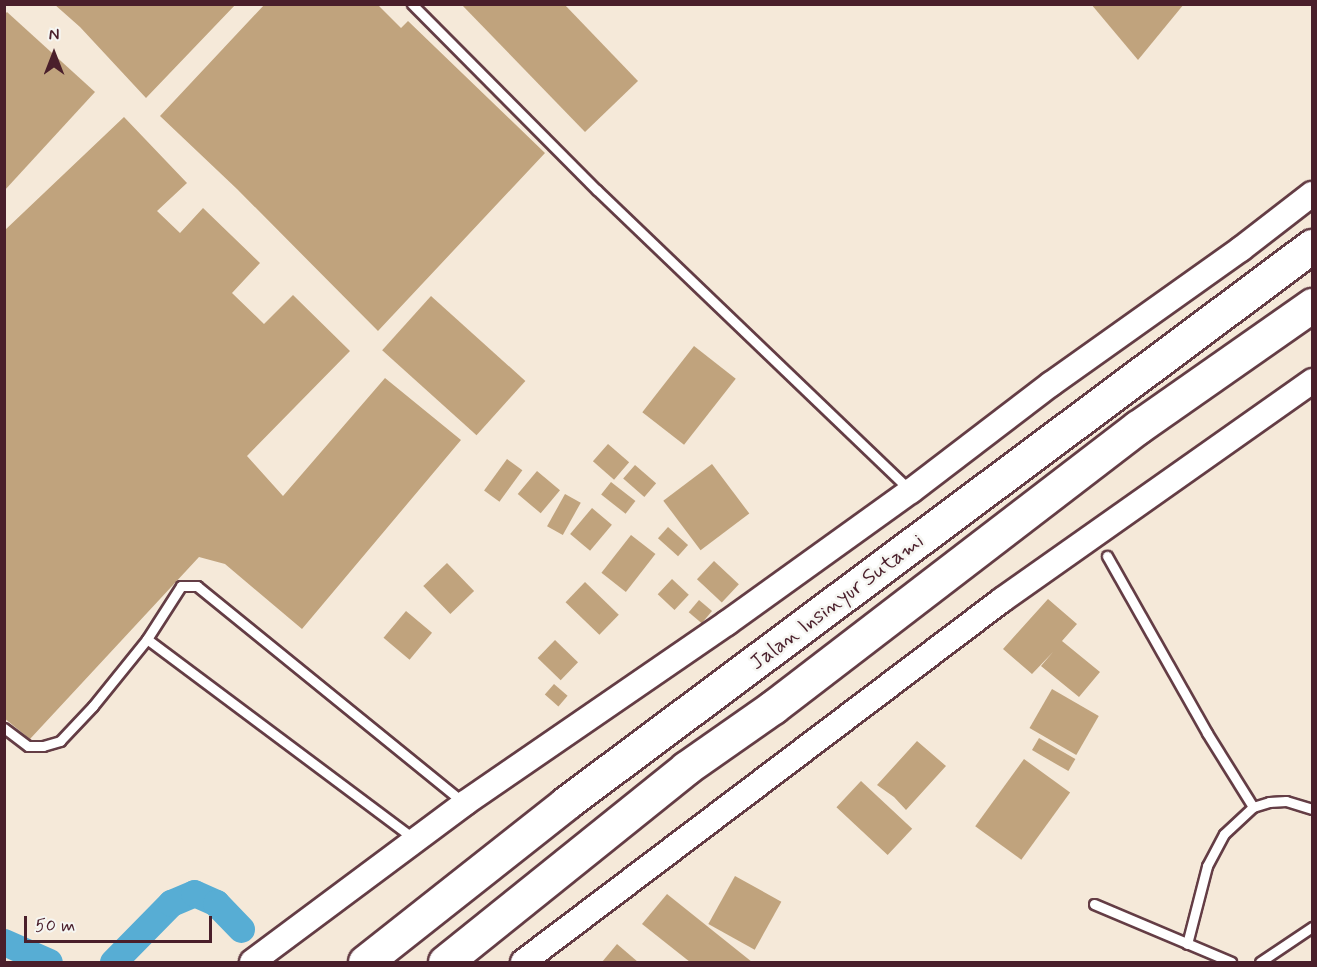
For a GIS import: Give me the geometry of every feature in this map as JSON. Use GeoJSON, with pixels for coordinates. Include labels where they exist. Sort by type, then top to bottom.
{"type":"FeatureCollection","features":[{"type":"Feature","properties":{"kind":"highway","name":"Jalan Insinyur Sutami"},"geometry":{"type":"LineString","coordinates":[[365,963],[566,803],[1312,246]]}},
{"type":"Feature","properties":{"kind":"highway","name":"Jalan Insinyur Sutami"},"geometry":{"type":"LineString","coordinates":[[445,963],[686,768],[773,707],[1138,427],[1312,305]]}},
{"type":"Feature","properties":{"kind":"street"},"geometry":{"type":"LineString","coordinates":[[252,963],[465,803],[727,623],[911,491],[1051,384],[1241,249],[1312,194]]}},
{"type":"Feature","properties":{"kind":"street"},"geometry":{"type":"LineString","coordinates":[[523,963],[1002,600],[1312,381]]}},
{"type":"Feature","properties":{"kind":"lane"},"geometry":{"type":"LineString","coordinates":[[412,4],[597,190],[911,491]]}},
{"type":"Feature","properties":{"kind":"lane"},"geometry":{"type":"LineString","coordinates":[[1107,556],[1207,733],[1253,807]]}},
{"type":"Feature","properties":{"kind":"lane"},"geometry":{"type":"LineString","coordinates":[[4,728],[28,746],[43,746],[60,741],[93,706],[147,639],[181,586],[197,586],[465,803]]}},
{"type":"Feature","properties":{"kind":"lane"},"geometry":{"type":"LineString","coordinates":[[147,639],[416,840]]}},
{"type":"Feature","properties":{"kind":"lane"},"geometry":{"type":"LineString","coordinates":[[1187,944],[1207,866],[1224,834],[1253,807],[1286,801],[1312,809]]}},
{"type":"Feature","properties":{"kind":"lane"},"geometry":{"type":"LineString","coordinates":[[1094,904],[1231,963]]}},
{"type":"Feature","properties":{"kind":"lane"},"geometry":{"type":"LineString","coordinates":[[1260,963],[1312,927]]}},
{"type":"Feature","properties":{"kind":"building"},"geometry":{"type":"Polygon","coordinates":[[[54,4],[236,4],[146,98],[80,27],[54,4]]]}},
{"type":"Feature","properties":{"kind":"building"},"geometry":{"type":"Polygon","coordinates":[[[265,4],[377,4],[401,28],[408,21],[545,153],[378,331],[237,189],[160,116],[265,4]]]}},
{"type":"Feature","properties":{"kind":"building"},"geometry":{"type":"Polygon","coordinates":[[[461,4],[564,4],[638,81],[585,132],[461,4]]]}},
{"type":"Feature","properties":{"kind":"building"},"geometry":{"type":"Polygon","coordinates":[[[1091,4],[1184,4],[1138,60],[1091,4]]]}},
{"type":"Feature","properties":{"kind":"building"},"geometry":{"type":"Polygon","coordinates":[[[7,12],[95,92],[4,191],[4,15],[7,12]]]}},
{"type":"Feature","properties":{"kind":"building"},"geometry":{"type":"Polygon","coordinates":[[[124,117],[187,183],[157,211],[180,233],[203,208],[260,263],[232,293],[264,324],[293,295],[350,351],[247,456],[283,496],[385,378],[461,440],[302,629],[225,564],[199,557],[30,739],[4,718],[4,231],[124,117]]]}},
{"type":"Feature","properties":{"kind":"building"},"geometry":{"type":"Polygon","coordinates":[[[431,296],[525,381],[477,435],[382,350],[431,296]]]}},
{"type":"Feature","properties":{"kind":"building"},"geometry":{"type":"Polygon","coordinates":[[[694,346],[736,379],[684,445],[642,412],[694,346]]]}},
{"type":"Feature","properties":{"kind":"building"},"geometry":{"type":"Polygon","coordinates":[[[608,444],[629,462],[614,480],[593,461],[608,444]]]}},
{"type":"Feature","properties":{"kind":"building"},"geometry":{"type":"Polygon","coordinates":[[[507,459],[522,470],[499,502],[484,491],[507,459]]]}},
{"type":"Feature","properties":{"kind":"building"},"geometry":{"type":"Polygon","coordinates":[[[712,464],[749,514],[701,550],[663,501],[712,464]]]}},
{"type":"Feature","properties":{"kind":"building"},"geometry":{"type":"Polygon","coordinates":[[[635,465],[656,483],[644,497],[623,479],[635,465]]]}},
{"type":"Feature","properties":{"kind":"building"},"geometry":{"type":"Polygon","coordinates":[[[537,471],[560,490],[541,513],[518,494],[537,471]]]}},
{"type":"Feature","properties":{"kind":"building"},"geometry":{"type":"Polygon","coordinates":[[[611,482],[635,501],[626,514],[601,495],[611,482]]]}},
{"type":"Feature","properties":{"kind":"building"},"geometry":{"type":"Polygon","coordinates":[[[565,494],[581,503],[563,535],[547,526],[565,494]]]}},
{"type":"Feature","properties":{"kind":"building"},"geometry":{"type":"Polygon","coordinates":[[[592,508],[612,525],[590,551],[570,534],[592,508]]]}},
{"type":"Feature","properties":{"kind":"building"},"geometry":{"type":"Polygon","coordinates":[[[668,527],[688,545],[678,556],[658,538],[668,527]]]}},
{"type":"Feature","properties":{"kind":"building"},"geometry":{"type":"Polygon","coordinates":[[[631,535],[655,554],[626,592],[601,573],[631,535]]]}},
{"type":"Feature","properties":{"kind":"building"},"geometry":{"type":"Polygon","coordinates":[[[714,561],[739,584],[722,602],[697,579],[714,561]]]}},
{"type":"Feature","properties":{"kind":"building"},"geometry":{"type":"Polygon","coordinates":[[[447,563],[474,591],[450,614],[423,586],[447,563]]]}},
{"type":"Feature","properties":{"kind":"building"},"geometry":{"type":"Polygon","coordinates":[[[672,579],[689,595],[674,610],[658,594],[672,579]]]}},
{"type":"Feature","properties":{"kind":"building"},"geometry":{"type":"Polygon","coordinates":[[[585,582],[619,615],[599,635],[566,602],[585,582]]]}},
{"type":"Feature","properties":{"kind":"building"},"geometry":{"type":"Polygon","coordinates":[[[1048,599],[1077,624],[1062,641],[1100,672],[1079,697],[1041,666],[1053,652],[1032,674],[1003,649],[1048,599]]]}},
{"type":"Feature","properties":{"kind":"building"},"geometry":{"type":"Polygon","coordinates":[[[699,600],[712,611],[702,623],[689,612],[699,600]]]}},
{"type":"Feature","properties":{"kind":"building"},"geometry":{"type":"Polygon","coordinates":[[[406,611],[432,633],[410,660],[384,638],[406,611]]]}},
{"type":"Feature","properties":{"kind":"building"},"geometry":{"type":"Polygon","coordinates":[[[555,640],[578,662],[561,680],[538,658],[555,640]]]}},
{"type":"Feature","properties":{"kind":"building"},"geometry":{"type":"Polygon","coordinates":[[[554,684],[568,696],[558,706],[545,695],[554,684]]]}},
{"type":"Feature","properties":{"kind":"building"},"geometry":{"type":"Polygon","coordinates":[[[1052,689],[1099,716],[1076,755],[1030,728],[1052,689]]]}},
{"type":"Feature","properties":{"kind":"building"},"geometry":{"type":"Polygon","coordinates":[[[1039,738],[1075,759],[1068,771],[1032,750],[1039,738]]]}},
{"type":"Feature","properties":{"kind":"building"},"geometry":{"type":"Polygon","coordinates":[[[917,741],[946,766],[906,810],[894,797],[877,785],[917,741]]]}},
{"type":"Feature","properties":{"kind":"building"},"geometry":{"type":"Polygon","coordinates":[[[1024,759],[1070,793],[1021,860],[975,826],[1024,759]]]}},
{"type":"Feature","properties":{"kind":"building"},"geometry":{"type":"Polygon","coordinates":[[[861,781],[912,829],[888,855],[836,807],[861,781]]]}},
{"type":"Feature","properties":{"kind":"building"},"geometry":{"type":"Polygon","coordinates":[[[735,876],[781,902],[755,950],[708,924],[735,876]]]}},
{"type":"Feature","properties":{"kind":"building"},"geometry":{"type":"Polygon","coordinates":[[[667,894],[752,962],[690,962],[642,924],[667,894]]]}},
{"type":"Feature","properties":{"kind":"building"},"geometry":{"type":"Polygon","coordinates":[[[617,944],[638,962],[602,962],[617,944]]]}},
{"type":"Feature","properties":{"kind":"waterway"},"geometry":{"type":"LineString","coordinates":[[113,962],[171,903],[194,893],[216,903],[241,929]]}},
{"type":"Feature","properties":{"kind":"waterway"},"geometry":{"type":"LineString","coordinates":[[4,942],[49,962]]}}]}
